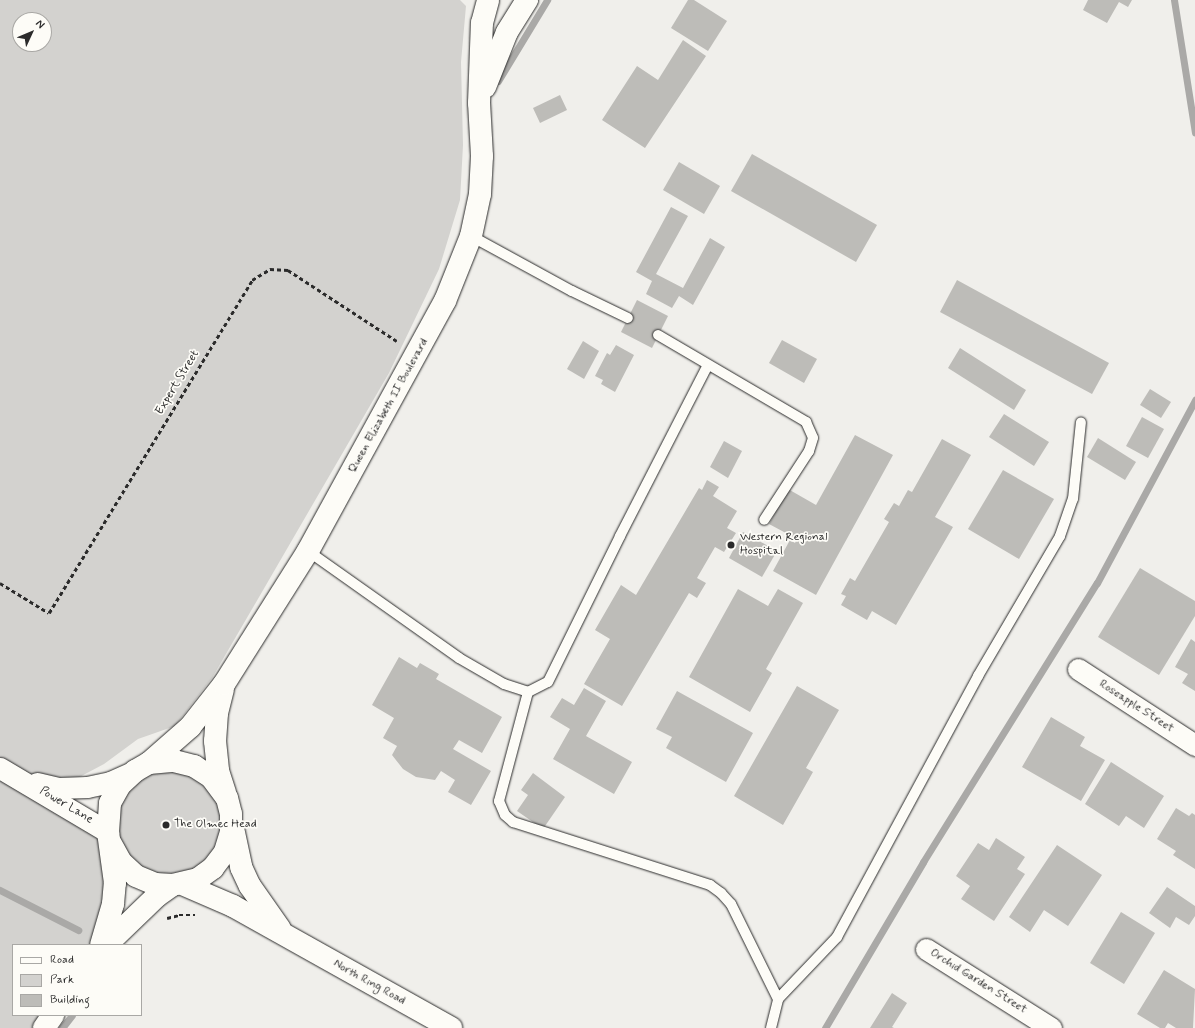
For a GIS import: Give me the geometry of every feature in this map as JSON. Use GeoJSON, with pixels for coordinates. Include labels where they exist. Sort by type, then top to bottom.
{"type":"FeatureCollection","features":[{"type":"Feature","properties":{"kind":"street","name":"Queen Elizabeth II Boulevard"},"geometry":{"type":"LineString","coordinates":[[142,767],[190,727],[224,684],[308,551],[418,355],[445,301],[471,236],[480,194],[482,156],[479,103],[482,23],[488,0]]}},
{"type":"Feature","properties":{"kind":"street","name":"Queen Elizabeth II Boulevard"},"geometry":{"type":"LineString","coordinates":[[479,103],[507,32],[527,0]]}},
{"type":"Feature","properties":{"kind":"street","name":"Roseapple Street"},"geometry":{"type":"LineString","coordinates":[[1078,669],[1195,745]]}},
{"type":"Feature","properties":{"kind":"street","name":"Queen Elizabeth II Boulevard"},"geometry":{"type":"LineString","coordinates":[[224,684],[217,712],[215,741],[218,770],[229,806]]}},
{"type":"Feature","properties":{"kind":"street"},"geometry":{"type":"LineString","coordinates":[[101,944],[113,904],[115,883],[109,838],[110,803],[120,785],[142,767],[174,761],[194,766],[211,777],[229,806],[231,832],[225,852],[213,868],[198,879],[178,885],[152,901],[107,944]]}},
{"type":"Feature","properties":{"kind":"street","name":"Power Lane"},"geometry":{"type":"LineString","coordinates":[[23,780],[60,788],[87,787],[110,782],[142,767]]}},
{"type":"Feature","properties":{"kind":"street","name":"Power Lane"},"geometry":{"type":"LineString","coordinates":[[0,768],[23,780],[109,838]]}},
{"type":"Feature","properties":{"kind":"street","name":"North Ring Road"},"geometry":{"type":"LineString","coordinates":[[229,806],[241,867],[264,909],[288,938]]}},
{"type":"Feature","properties":{"kind":"street"},"geometry":{"type":"LineString","coordinates":[[109,838],[121,862],[136,876],[155,884],[178,885]]}},
{"type":"Feature","properties":{"kind":"street","name":"North Ring Road"},"geometry":{"type":"LineString","coordinates":[[178,885],[220,900],[451,1028]]}},
{"type":"Feature","properties":{"kind":"street","name":"Orchid Garden Street"},"geometry":{"type":"LineString","coordinates":[[926,949],[1051,1028]]}},
{"type":"Feature","properties":{"kind":"street"},"geometry":{"type":"LineString","coordinates":[[44,1028],[52,1016]]}},
{"type":"Feature","properties":{"kind":"lane"},"geometry":{"type":"LineString","coordinates":[[471,236],[572,291],[628,318]]}},
{"type":"Feature","properties":{"kind":"lane"},"geometry":{"type":"LineString","coordinates":[[658,335],[806,422],[813,438],[809,451],[764,520]]}},
{"type":"Feature","properties":{"kind":"lane"},"geometry":{"type":"LineString","coordinates":[[308,551],[459,658],[504,684],[528,692],[548,682],[620,536],[708,365]]}},
{"type":"Feature","properties":{"kind":"lane"},"geometry":{"type":"LineString","coordinates":[[771,1028],[778,1000],[837,937],[978,676],[1060,536],[1073,499],[1081,422]]}},
{"type":"Feature","properties":{"kind":"lane"},"geometry":{"type":"LineString","coordinates":[[528,692],[499,801],[505,815],[513,822],[710,885],[721,893],[731,904],[778,1000]]}},
{"type":"Feature","properties":{"kind":"path","name":"Expert Street"},"geometry":{"type":"LineString","coordinates":[[0,583],[49,613],[252,280],[270,269],[288,270],[418,355]]}},
{"type":"Feature","properties":{"kind":"green space"},"geometry":{"type":"Polygon","coordinates":[[[0,0],[460,0],[466,6],[461,62],[463,145],[460,200],[439,269],[389,373],[212,678],[175,726],[138,739],[104,764],[72,781],[53,783],[0,765],[0,0]]]}},
{"type":"Feature","properties":{"kind":"green space"},"geometry":{"type":"Polygon","coordinates":[[[174,761],[227,798],[225,852],[182,884],[121,862],[101,944],[12,944],[12,1016],[52,1016],[44,1028],[0,1028],[0,768],[108,832],[120,785],[174,761]]]}},
{"type":"Feature","properties":{"kind":"building"},"geometry":{"type":"Polygon","coordinates":[[[688,0],[694,0],[727,21],[708,51],[671,28],[688,0]]]}},
{"type":"Feature","properties":{"kind":"building"},"geometry":{"type":"Polygon","coordinates":[[[1088,0],[1132,0],[1128,7],[1119,2],[1107,23],[1083,10],[1088,0]]]}},
{"type":"Feature","properties":{"kind":"building"},"geometry":{"type":"Polygon","coordinates":[[[683,40],[706,56],[645,148],[602,120],[637,66],[658,80],[683,40]]]}},
{"type":"Feature","properties":{"kind":"building"},"geometry":{"type":"Polygon","coordinates":[[[560,95],[567,110],[540,123],[533,108],[560,95]]]}},
{"type":"Feature","properties":{"kind":"building"},"geometry":{"type":"Polygon","coordinates":[[[752,154],[877,225],[856,262],[731,191],[752,154]]]}},
{"type":"Feature","properties":{"kind":"building"},"geometry":{"type":"Polygon","coordinates":[[[679,162],[720,186],[704,214],[663,190],[679,162]]]}},
{"type":"Feature","properties":{"kind":"building"},"geometry":{"type":"Polygon","coordinates":[[[671,207],[688,216],[656,274],[683,288],[710,238],[725,247],[693,305],[679,296],[672,308],[646,294],[652,281],[636,272],[671,207]]]}},
{"type":"Feature","properties":{"kind":"building"},"geometry":{"type":"Polygon","coordinates":[[[957,280],[1109,363],[1092,394],[940,312],[957,280]]]}},
{"type":"Feature","properties":{"kind":"building"},"geometry":{"type":"Polygon","coordinates":[[[637,300],[668,316],[652,348],[621,332],[637,300]]]}},
{"type":"Feature","properties":{"kind":"building"},"geometry":{"type":"Polygon","coordinates":[[[782,340],[817,359],[804,383],[769,363],[782,340]]]}},
{"type":"Feature","properties":{"kind":"building"},"geometry":{"type":"Polygon","coordinates":[[[583,341],[599,351],[584,379],[567,369],[583,341]]]}},
{"type":"Feature","properties":{"kind":"building"},"geometry":{"type":"Polygon","coordinates":[[[616,345],[634,355],[615,392],[601,384],[603,380],[595,376],[607,353],[610,355],[616,345]]]}},
{"type":"Feature","properties":{"kind":"building"},"geometry":{"type":"Polygon","coordinates":[[[960,348],[1026,390],[1014,410],[948,368],[960,348]]]}},
{"type":"Feature","properties":{"kind":"building"},"geometry":{"type":"Polygon","coordinates":[[[1150,389],[1171,402],[1161,418],[1140,405],[1150,389]]]}},
{"type":"Feature","properties":{"kind":"building"},"geometry":{"type":"Polygon","coordinates":[[[1004,414],[1049,442],[1034,466],[989,437],[1004,414]]]}},
{"type":"Feature","properties":{"kind":"building"},"geometry":{"type":"Polygon","coordinates":[[[1142,417],[1164,429],[1148,458],[1126,446],[1142,417]]]}},
{"type":"Feature","properties":{"kind":"building"},"geometry":{"type":"Polygon","coordinates":[[[855,435],[893,455],[816,595],[773,571],[790,540],[795,543],[797,539],[769,524],[788,489],[816,505],[855,435]]]}},
{"type":"Feature","properties":{"kind":"building"},"geometry":{"type":"Polygon","coordinates":[[[1098,438],[1136,462],[1125,480],[1087,457],[1098,438]]]}},
{"type":"Feature","properties":{"kind":"building"},"geometry":{"type":"Polygon","coordinates":[[[942,439],[971,455],[935,517],[953,527],[896,625],[872,611],[867,620],[841,605],[846,596],[841,594],[850,578],[855,581],[889,522],[884,519],[894,503],[899,506],[908,490],[912,492],[942,439]]]}},
{"type":"Feature","properties":{"kind":"building"},"geometry":{"type":"Polygon","coordinates":[[[724,441],[742,451],[728,478],[710,467],[724,441]]]}},
{"type":"Feature","properties":{"kind":"building"},"geometry":{"type":"Polygon","coordinates":[[[1003,470],[1054,499],[1019,559],[968,529],[1003,470]]]}},
{"type":"Feature","properties":{"kind":"building"},"geometry":{"type":"Polygon","coordinates":[[[707,480],[719,487],[713,496],[737,511],[727,528],[736,533],[724,552],[715,547],[697,578],[706,583],[697,598],[689,593],[622,706],[584,684],[610,639],[595,630],[621,585],[636,595],[699,488],[702,490],[707,480]]]}},
{"type":"Feature","properties":{"kind":"building"},"geometry":{"type":"Polygon","coordinates":[[[743,532],[777,551],[762,577],[729,558],[743,532]]]}},
{"type":"Feature","properties":{"kind":"building"},"geometry":{"type":"Polygon","coordinates":[[[1140,568],[1195,601],[1195,616],[1159,675],[1098,637],[1140,568]]]}},
{"type":"Feature","properties":{"kind":"building"},"geometry":{"type":"Polygon","coordinates":[[[738,589],[768,606],[778,589],[803,603],[766,669],[772,673],[750,712],[689,677],[738,589]]]}},
{"type":"Feature","properties":{"kind":"building"},"geometry":{"type":"Polygon","coordinates":[[[1191,639],[1195,642],[1195,691],[1182,683],[1188,674],[1175,667],[1191,639]]]}},
{"type":"Feature","properties":{"kind":"building"},"geometry":{"type":"Polygon","coordinates":[[[399,657],[417,668],[420,663],[439,674],[436,679],[502,717],[482,753],[459,740],[453,749],[491,771],[471,805],[448,792],[455,780],[441,771],[435,780],[416,777],[403,769],[392,755],[397,746],[383,738],[394,718],[372,705],[399,657]]]}},
{"type":"Feature","properties":{"kind":"building"},"geometry":{"type":"Polygon","coordinates":[[[797,686],[839,710],[806,768],[813,772],[783,825],[734,796],[797,686]]]}},
{"type":"Feature","properties":{"kind":"building"},"geometry":{"type":"Polygon","coordinates":[[[584,688],[606,701],[586,736],[632,762],[614,794],[553,759],[570,729],[550,717],[562,698],[574,705],[584,688]]]}},
{"type":"Feature","properties":{"kind":"building"},"geometry":{"type":"Polygon","coordinates":[[[677,691],[753,733],[726,782],[666,748],[672,737],[656,729],[677,691]]]}},
{"type":"Feature","properties":{"kind":"building"},"geometry":{"type":"Polygon","coordinates":[[[1051,717],[1085,737],[1080,746],[1105,760],[1081,801],[1022,767],[1051,717]]]}},
{"type":"Feature","properties":{"kind":"building"},"geometry":{"type":"Polygon","coordinates":[[[1111,762],[1164,796],[1144,828],[1126,816],[1119,826],[1085,804],[1111,762]]]}},
{"type":"Feature","properties":{"kind":"building"},"geometry":{"type":"Polygon","coordinates":[[[533,773],[565,797],[543,829],[517,811],[528,795],[521,790],[533,773]]]}},
{"type":"Feature","properties":{"kind":"building"},"geometry":{"type":"Polygon","coordinates":[[[1176,808],[1189,816],[1192,813],[1195,815],[1195,869],[1173,855],[1176,851],[1157,839],[1176,808]]]}},
{"type":"Feature","properties":{"kind":"building"},"geometry":{"type":"Polygon","coordinates":[[[996,838],[1025,857],[1017,869],[1025,874],[994,921],[961,899],[970,886],[956,876],[978,843],[989,850],[996,838]]]}},
{"type":"Feature","properties":{"kind":"building"},"geometry":{"type":"Polygon","coordinates":[[[1057,845],[1102,875],[1068,926],[1044,910],[1030,932],[1009,917],[1057,845]]]}},
{"type":"Feature","properties":{"kind":"building"},"geometry":{"type":"Polygon","coordinates":[[[1167,887],[1195,906],[1195,916],[1189,925],[1176,917],[1170,928],[1149,913],[1167,887]]]}},
{"type":"Feature","properties":{"kind":"building"},"geometry":{"type":"Polygon","coordinates":[[[1121,912],[1155,933],[1124,984],[1090,963],[1121,912]]]}},
{"type":"Feature","properties":{"kind":"building"},"geometry":{"type":"Polygon","coordinates":[[[1164,970],[1195,989],[1193,1028],[1176,1028],[1168,1023],[1165,1028],[1160,1028],[1137,1014],[1164,970]]]}},
{"type":"Feature","properties":{"kind":"building"},"geometry":{"type":"Polygon","coordinates":[[[892,993],[907,1003],[892,1027],[894,1028],[870,1028],[892,993]]]}},
{"type":"Feature","properties":{"kind":"waterway"},"geometry":{"type":"LineString","coordinates":[[498,81],[547,0]]}},
{"type":"Feature","properties":{"kind":"waterway"},"geometry":{"type":"LineString","coordinates":[[1174,0],[1195,132]]}},
{"type":"Feature","properties":{"kind":"waterway"},"geometry":{"type":"LineString","coordinates":[[825,1028],[923,862],[1097,583],[1195,400]]}},
{"type":"Feature","properties":{"kind":"waterway"},"geometry":{"type":"LineString","coordinates":[[0,890],[78,930]]}},
{"type":"Feature","properties":{"kind":"waterway"},"geometry":{"type":"LineString","coordinates":[[62,1028],[71,1016]]}},
{"type":"Feature","properties":{"kind":"place","name":"Western Regional Hospital"},"geometry":{"type":"Point","coordinates":[731,545]}},
{"type":"Feature","properties":{"kind":"place","name":"The Olmec Head"},"geometry":{"type":"Point","coordinates":[166,825]}}]}
